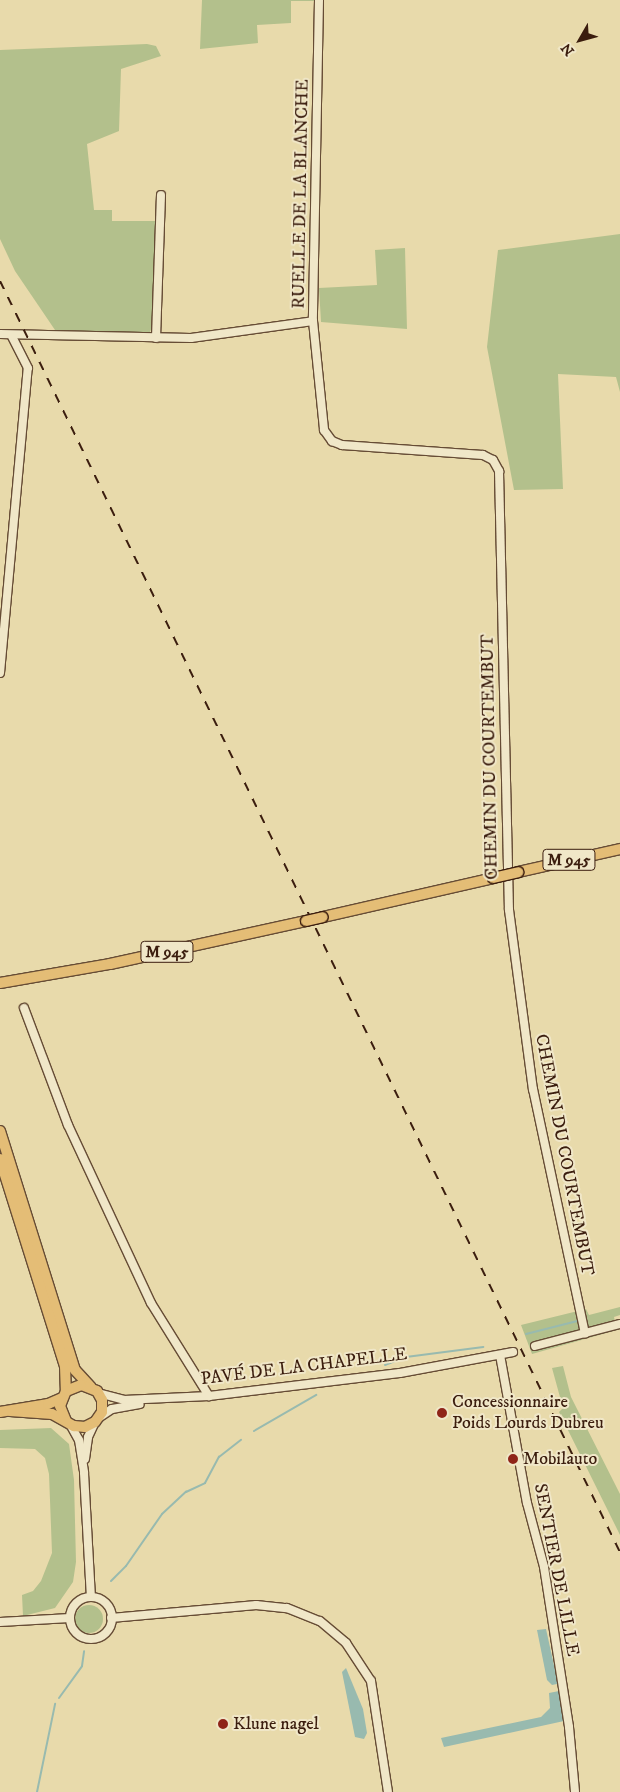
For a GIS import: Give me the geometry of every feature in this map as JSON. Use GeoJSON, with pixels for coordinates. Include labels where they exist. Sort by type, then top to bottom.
{"type":"FeatureCollection","features":[{"type":"Feature","properties":{"kind":"main road","name":"M 945"},"geometry":{"type":"LineString","coordinates":[[0,988],[28,980],[306,921],[620,849]]}},
{"type":"Feature","properties":{"kind":"main road","name":"M 945"},"geometry":{"type":"LineString","coordinates":[[0,983],[28,980]]}},
{"type":"Feature","properties":{"kind":"main road"},"geometry":{"type":"LineString","coordinates":[[0,1132],[75,1370],[94,1390],[103,1405],[98,1420]]}},
{"type":"Feature","properties":{"kind":"main road"},"geometry":{"type":"LineString","coordinates":[[0,1159],[64,1366],[64,1394],[60,1410],[68,1422]]}},
{"type":"Feature","properties":{"kind":"main road","name":"PAVÉ DE LA CHAPELLE"},"geometry":{"type":"LineString","coordinates":[[5,1412],[48,1404],[79,1385],[94,1390]]}},
{"type":"Feature","properties":{"kind":"main road","name":"PAVÉ DE LA CHAPELLE"},"geometry":{"type":"LineString","coordinates":[[5,1412],[52,1414],[83,1427],[98,1420]]}},
{"type":"Feature","properties":{"kind":"street","name":"RUELLE DE LA BLANCHE"},"geometry":{"type":"LineString","coordinates":[[0,334],[12,336],[156,338],[226,336],[313,322],[319,0]]}},
{"type":"Feature","properties":{"kind":"street"},"geometry":{"type":"LineString","coordinates":[[156,338],[161,195]]}},
{"type":"Feature","properties":{"kind":"street","name":"CHEMIN DU COURTEMBUT"},"geometry":{"type":"LineString","coordinates":[[313,322],[323,423],[332,440],[347,445],[478,454],[491,458],[499,471],[509,910],[533,1089],[585,1334]]}},
{"type":"Feature","properties":{"kind":"street"},"geometry":{"type":"LineString","coordinates":[[0,673],[28,368],[12,336]]}},
{"type":"Feature","properties":{"kind":"street"},"geometry":{"type":"LineString","coordinates":[[24,1008],[68,1124],[150,1304],[209,1396]]}},
{"type":"Feature","properties":{"kind":"street"},"geometry":{"type":"LineString","coordinates":[[535,1346],[620,1324]]}},
{"type":"Feature","properties":{"kind":"street","name":"PAVÉ DE LA CHAPELLE"},"geometry":{"type":"LineString","coordinates":[[94,1390],[124,1400],[209,1396],[400,1373],[514,1352]]}},
{"type":"Feature","properties":{"kind":"street","name":"SENTIER DE LILLE"},"geometry":{"type":"LineString","coordinates":[[500,1354],[526,1500],[544,1567],[570,1727],[575,1792]]}},
{"type":"Feature","properties":{"kind":"street"},"geometry":{"type":"LineString","coordinates":[[84,1473],[88,1438],[98,1420],[118,1407],[182,1398]]}},
{"type":"Feature","properties":{"kind":"street"},"geometry":{"type":"LineString","coordinates":[[68,1422],[79,1440],[84,1473],[91,1597]]}},
{"type":"Feature","properties":{"kind":"street"},"geometry":{"type":"LineString","coordinates":[[91,1597],[103,1601],[112,1618],[107,1631],[87,1639],[75,1632],[70,1618],[74,1606],[91,1597]]}},
{"type":"Feature","properties":{"kind":"street"},"geometry":{"type":"LineString","coordinates":[[112,1618],[256,1605],[287,1608],[320,1621],[346,1643],[371,1682],[388,1792]]}},
{"type":"Feature","properties":{"kind":"street"},"geometry":{"type":"LineString","coordinates":[[0,1622],[70,1618]]}},
{"type":"Feature","properties":{"kind":"green space"},"geometry":{"type":"Polygon","coordinates":[[[202,0],[315,1],[291,1],[291,23],[257,25],[258,43],[200,49],[202,0]]]}},
{"type":"Feature","properties":{"kind":"green space"},"geometry":{"type":"Polygon","coordinates":[[[147,44],[156,46],[161,56],[121,69],[119,131],[87,144],[94,210],[112,210],[112,221],[156,221],[153,325],[149,334],[55,330],[15,271],[0,239],[0,50],[147,44]]]}},
{"type":"Feature","properties":{"kind":"green space"},"geometry":{"type":"Polygon","coordinates":[[[620,234],[620,392],[616,377],[558,374],[563,489],[514,490],[487,347],[498,250],[620,234]]]}},
{"type":"Feature","properties":{"kind":"green space"},"geometry":{"type":"Polygon","coordinates":[[[405,248],[407,329],[321,322],[319,288],[377,285],[375,250],[405,248]]]}},
{"type":"Feature","properties":{"kind":"green space"},"geometry":{"type":"Polygon","coordinates":[[[620,1307],[620,1315],[614,1317],[617,1330],[532,1354],[521,1325],[586,1309],[589,1315],[620,1307]]]}},
{"type":"Feature","properties":{"kind":"green space"},"geometry":{"type":"Polygon","coordinates":[[[563,1366],[571,1397],[620,1494],[620,1535],[559,1412],[563,1408],[552,1368],[563,1366]]]}},
{"type":"Feature","properties":{"kind":"green space"},"geometry":{"type":"Polygon","coordinates":[[[51,1428],[69,1444],[74,1480],[76,1562],[73,1582],[55,1608],[23,1616],[22,1595],[33,1591],[41,1581],[52,1553],[49,1474],[45,1458],[35,1449],[0,1448],[0,1430],[51,1428]]]}},
{"type":"Feature","properties":{"kind":"green space"},"geometry":{"type":"Polygon","coordinates":[[[89,1605],[99,1609],[103,1619],[99,1629],[89,1633],[79,1629],[75,1619],[79,1609],[89,1605]]]}},
{"type":"Feature","properties":{"kind":"water"},"geometry":{"type":"Polygon","coordinates":[[[546,1629],[557,1679],[557,1684],[552,1685],[547,1680],[537,1630],[546,1629]]]}},
{"type":"Feature","properties":{"kind":"water"},"geometry":{"type":"Polygon","coordinates":[[[346,1668],[363,1709],[367,1733],[364,1739],[355,1737],[342,1672],[346,1668]]]}},
{"type":"Feature","properties":{"kind":"water"},"geometry":{"type":"Polygon","coordinates":[[[559,1691],[564,1721],[444,1747],[441,1738],[541,1717],[550,1708],[549,1693],[559,1691]]]}},
{"type":"Feature","properties":{"kind":"waterway"},"geometry":{"type":"LineString","coordinates":[[526,1334],[577,1321]]}},
{"type":"Feature","properties":{"kind":"waterway"},"geometry":{"type":"LineString","coordinates":[[406,1357],[483,1347]]}},
{"type":"Feature","properties":{"kind":"waterway"},"geometry":{"type":"LineString","coordinates":[[385,1365],[402,1358]]}},
{"type":"Feature","properties":{"kind":"waterway"},"geometry":{"type":"LineString","coordinates":[[254,1431],[316,1395]]}},
{"type":"Feature","properties":{"kind":"waterway"},"geometry":{"type":"LineString","coordinates":[[111,1581],[126,1566],[162,1514],[186,1492],[205,1483],[219,1457],[241,1440]]}},
{"type":"Feature","properties":{"kind":"waterway"},"geometry":{"type":"LineString","coordinates":[[59,1698],[82,1666],[84,1651]]}},
{"type":"Feature","properties":{"kind":"waterway"},"geometry":{"type":"LineString","coordinates":[[37,1792],[55,1704]]}},
{"type":"Feature","properties":{"kind":"railway"},"geometry":{"type":"LineString","coordinates":[[0,281],[620,1552]]}},
{"type":"Feature","properties":{"kind":"place","name":"Concessionnaire Poids Lourds Dubreu"},"geometry":{"type":"Point","coordinates":[442,1413]}},
{"type":"Feature","properties":{"kind":"place","name":"Mobilauto"},"geometry":{"type":"Point","coordinates":[513,1459]}},
{"type":"Feature","properties":{"kind":"place","name":"Klune nagel"},"geometry":{"type":"Point","coordinates":[223,1724]}}]}
